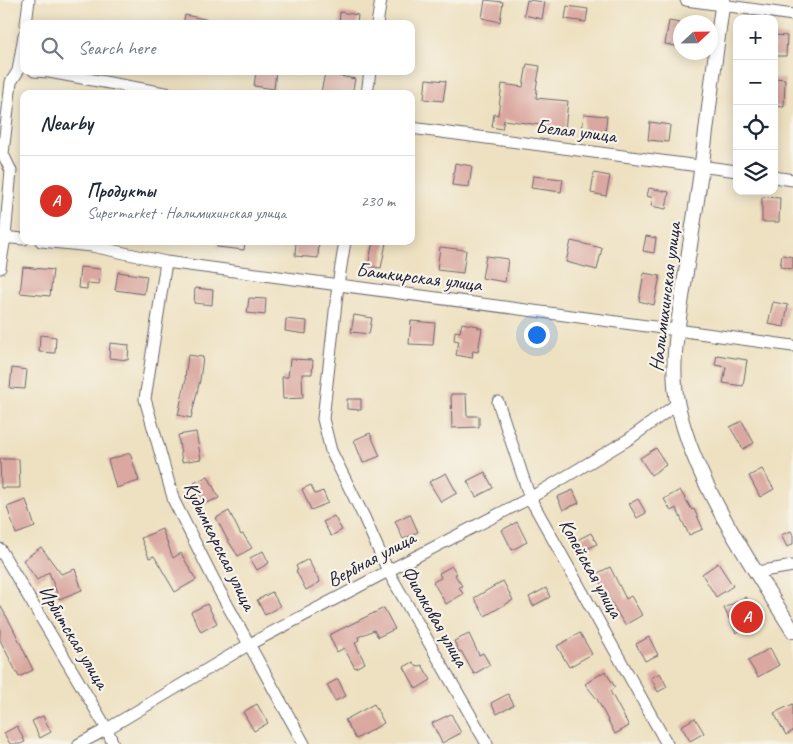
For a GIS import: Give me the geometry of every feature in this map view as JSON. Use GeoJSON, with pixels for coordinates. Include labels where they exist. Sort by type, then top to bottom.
{"type":"FeatureCollection","features":[{"type":"Feature","properties":{"kind":"street"},"geometry":{"type":"LineString","coordinates":[[27,20],[30,0]]}},
{"type":"Feature","properties":{"kind":"street"},"geometry":{"type":"LineString","coordinates":[[378,20],[381,0]]}},
{"type":"Feature","properties":{"kind":"street"},"geometry":{"type":"LineString","coordinates":[[686,0],[723,2],[793,15]]}},
{"type":"Feature","properties":{"kind":"street","name":"Налимихинская улица"},"geometry":{"type":"LineString","coordinates":[[723,2],[678,330],[674,373],[678,404],[687,439],[701,473],[728,524],[793,631]]}},
{"type":"Feature","properties":{"kind":"street"},"geometry":{"type":"LineString","coordinates":[[0,268],[2,237],[11,171],[3,154],[11,82],[20,72]]}},
{"type":"Feature","properties":{"kind":"street"},"geometry":{"type":"LineString","coordinates":[[66,75],[148,90]]}},
{"type":"Feature","properties":{"kind":"street"},"geometry":{"type":"LineString","coordinates":[[368,90],[369,75]]}},
{"type":"Feature","properties":{"kind":"street","name":"Белая улица"},"geometry":{"type":"LineString","coordinates":[[415,129],[733,170]]}},
{"type":"Feature","properties":{"kind":"street"},"geometry":{"type":"LineString","coordinates":[[778,178],[793,180]]}},
{"type":"Feature","properties":{"kind":"street"},"geometry":{"type":"LineString","coordinates":[[2,237],[20,239]]}},
{"type":"Feature","properties":{"kind":"street","name":"Башкирская улица"},"geometry":{"type":"LineString","coordinates":[[82,245],[166,262],[793,346]]}},
{"type":"Feature","properties":{"kind":"street","name":"Фиалковая улица"},"geometry":{"type":"LineString","coordinates":[[344,245],[323,419],[331,450],[388,571],[487,744]]}},
{"type":"Feature","properties":{"kind":"street","name":"Кудымкарская улица"},"geometry":{"type":"LineString","coordinates":[[166,262],[145,399],[174,501],[248,645],[304,744]]}},
{"type":"Feature","properties":{"kind":"street","name":"Копейская улица"},"geometry":{"type":"LineString","coordinates":[[498,402],[530,498],[667,744]]}},
{"type":"Feature","properties":{"kind":"street","name":"Вербная улица"},"geometry":{"type":"LineString","coordinates":[[79,744],[248,645],[530,498],[629,439],[678,404]]}},
{"type":"Feature","properties":{"kind":"street","name":"Ирбитская улица"},"geometry":{"type":"LineString","coordinates":[[0,549],[107,729],[113,744]]}},
{"type":"Feature","properties":{"kind":"street"},"geometry":{"type":"LineString","coordinates":[[756,572],[793,566]]}},
{"type":"Feature","properties":{"kind":"building"},"geometry":{"type":"Polygon","coordinates":[[[485,0],[503,2],[500,22],[482,18],[485,0]]]}},
{"type":"Feature","properties":{"kind":"building"},"geometry":{"type":"Polygon","coordinates":[[[527,0],[545,2],[542,19],[524,15],[527,0]]]}},
{"type":"Feature","properties":{"kind":"building"},"geometry":{"type":"Polygon","coordinates":[[[567,6],[588,9],[586,22],[565,19],[567,6]]]}},
{"type":"Feature","properties":{"kind":"building"},"geometry":{"type":"Polygon","coordinates":[[[340,12],[358,15],[357,20],[339,20],[340,12]]]}},
{"type":"Feature","properties":{"kind":"building"},"geometry":{"type":"Polygon","coordinates":[[[185,15],[209,20],[184,20],[185,15]]]}},
{"type":"Feature","properties":{"kind":"building"},"geometry":{"type":"Polygon","coordinates":[[[669,21],[673,22],[673,46],[665,44],[669,21]]]}},
{"type":"Feature","properties":{"kind":"building"},"geometry":{"type":"Polygon","coordinates":[[[778,35],[787,36],[786,56],[778,56],[778,35]]]}},
{"type":"Feature","properties":{"kind":"building"},"geometry":{"type":"Polygon","coordinates":[[[527,64],[540,66],[536,98],[568,101],[565,130],[540,128],[540,125],[504,120],[502,129],[492,127],[494,114],[498,115],[502,84],[523,87],[527,64]]]}},
{"type":"Feature","properties":{"kind":"building"},"geometry":{"type":"Polygon","coordinates":[[[255,75],[276,75],[274,89],[254,86],[255,75]]]}},
{"type":"Feature","properties":{"kind":"building"},"geometry":{"type":"Polygon","coordinates":[[[325,75],[355,79],[353,90],[321,90],[325,75]]]}},
{"type":"Feature","properties":{"kind":"building"},"geometry":{"type":"Polygon","coordinates":[[[778,78],[785,79],[784,107],[778,106],[778,78]]]}},
{"type":"Feature","properties":{"kind":"building"},"geometry":{"type":"Polygon","coordinates":[[[426,79],[446,81],[443,101],[424,99],[426,79]]]}},
{"type":"Feature","properties":{"kind":"building"},"geometry":{"type":"Polygon","coordinates":[[[584,114],[607,116],[605,134],[582,132],[584,114]]]}},
{"type":"Feature","properties":{"kind":"building"},"geometry":{"type":"Polygon","coordinates":[[[650,122],[670,125],[668,142],[648,140],[650,122]]]}},
{"type":"Feature","properties":{"kind":"building"},"geometry":{"type":"Polygon","coordinates":[[[455,163],[472,166],[469,187],[452,185],[455,163]]]}},
{"type":"Feature","properties":{"kind":"building"},"geometry":{"type":"Polygon","coordinates":[[[594,173],[610,176],[606,196],[591,193],[594,173]]]}},
{"type":"Feature","properties":{"kind":"building"},"geometry":{"type":"Polygon","coordinates":[[[533,176],[563,179],[561,192],[531,188],[533,176]]]}},
{"type":"Feature","properties":{"kind":"building"},"geometry":{"type":"Polygon","coordinates":[[[649,188],[669,192],[666,209],[651,206],[653,198],[647,196],[649,188]]]}},
{"type":"Feature","properties":{"kind":"building"},"geometry":{"type":"Polygon","coordinates":[[[762,197],[780,198],[779,222],[762,222],[762,197]]]}},
{"type":"Feature","properties":{"kind":"building"},"geometry":{"type":"Polygon","coordinates":[[[646,236],[656,238],[654,253],[643,251],[646,236]]]}},
{"type":"Feature","properties":{"kind":"building"},"geometry":{"type":"Polygon","coordinates":[[[571,241],[602,248],[597,270],[566,262],[571,241]]]}},
{"type":"Feature","properties":{"kind":"building"},"geometry":{"type":"Polygon","coordinates":[[[217,245],[245,245],[244,250],[217,247],[217,245]]]}},
{"type":"Feature","properties":{"kind":"building"},"geometry":{"type":"Polygon","coordinates":[[[296,245],[319,245],[318,258],[295,256],[296,245]]]}},
{"type":"Feature","properties":{"kind":"building"},"geometry":{"type":"Polygon","coordinates":[[[372,245],[386,245],[381,268],[368,266],[372,245]]]}},
{"type":"Feature","properties":{"kind":"building"},"geometry":{"type":"Polygon","coordinates":[[[440,247],[466,250],[463,273],[437,270],[440,247]]]}},
{"type":"Feature","properties":{"kind":"building"},"geometry":{"type":"Polygon","coordinates":[[[782,255],[793,257],[793,269],[780,267],[782,255]]]}},
{"type":"Feature","properties":{"kind":"building"},"geometry":{"type":"Polygon","coordinates":[[[486,256],[508,259],[505,282],[482,278],[486,256]]]}},
{"type":"Feature","properties":{"kind":"building"},"geometry":{"type":"Polygon","coordinates":[[[23,267],[53,270],[50,296],[20,293],[23,267]]]}},
{"type":"Feature","properties":{"kind":"building"},"geometry":{"type":"Polygon","coordinates":[[[80,267],[100,269],[99,284],[87,283],[87,289],[78,288],[80,267]]]}},
{"type":"Feature","properties":{"kind":"building"},"geometry":{"type":"Polygon","coordinates":[[[118,272],[147,276],[144,294],[115,290],[118,272]]]}},
{"type":"Feature","properties":{"kind":"building"},"geometry":{"type":"Polygon","coordinates":[[[644,273],[660,276],[654,305],[639,301],[644,273]]]}},
{"type":"Feature","properties":{"kind":"building"},"geometry":{"type":"Polygon","coordinates":[[[195,288],[213,290],[212,305],[194,303],[195,288]]]}},
{"type":"Feature","properties":{"kind":"building"},"geometry":{"type":"Polygon","coordinates":[[[249,298],[266,299],[265,315],[247,313],[249,298]]]}},
{"type":"Feature","properties":{"kind":"building"},"geometry":{"type":"Polygon","coordinates":[[[773,302],[788,305],[784,327],[768,324],[773,302]]]}},
{"type":"Feature","properties":{"kind":"building"},"geometry":{"type":"Polygon","coordinates":[[[354,315],[372,318],[369,334],[351,332],[354,315]]]}},
{"type":"Feature","properties":{"kind":"building"},"geometry":{"type":"Polygon","coordinates":[[[286,319],[307,321],[306,334],[285,331],[286,319]]]}},
{"type":"Feature","properties":{"kind":"building"},"geometry":{"type":"Polygon","coordinates":[[[411,321],[435,323],[433,345],[409,344],[411,321]]]}},
{"type":"Feature","properties":{"kind":"building"},"geometry":{"type":"Polygon","coordinates":[[[462,323],[482,328],[478,352],[473,351],[472,358],[456,355],[459,341],[454,340],[455,331],[460,332],[462,323]]]}},
{"type":"Feature","properties":{"kind":"building"},"geometry":{"type":"Polygon","coordinates":[[[40,335],[56,337],[55,353],[39,352],[40,335]]]}},
{"type":"Feature","properties":{"kind":"building"},"geometry":{"type":"Polygon","coordinates":[[[110,343],[129,345],[128,360],[109,358],[110,343]]]}},
{"type":"Feature","properties":{"kind":"building"},"geometry":{"type":"Polygon","coordinates":[[[188,355],[203,357],[191,418],[178,415],[186,378],[188,355]]]}},
{"type":"Feature","properties":{"kind":"building"},"geometry":{"type":"Polygon","coordinates":[[[717,355],[747,360],[743,386],[723,383],[726,367],[715,365],[717,355]]]}},
{"type":"Feature","properties":{"kind":"building"},"geometry":{"type":"Polygon","coordinates":[[[290,359],[313,360],[312,374],[302,374],[303,398],[283,399],[282,377],[288,377],[290,359]]]}},
{"type":"Feature","properties":{"kind":"building"},"geometry":{"type":"Polygon","coordinates":[[[12,368],[27,370],[25,389],[10,388],[12,368]]]}},
{"type":"Feature","properties":{"kind":"building"},"geometry":{"type":"Polygon","coordinates":[[[451,394],[466,394],[467,416],[479,416],[479,427],[452,428],[451,394]]]}},
{"type":"Feature","properties":{"kind":"building"},"geometry":{"type":"Polygon","coordinates":[[[347,399],[361,399],[361,410],[347,409],[347,399]]]}},
{"type":"Feature","properties":{"kind":"building"},"geometry":{"type":"Polygon","coordinates":[[[742,421],[754,443],[743,449],[730,427],[742,421]]]}},
{"type":"Feature","properties":{"kind":"building"},"geometry":{"type":"Polygon","coordinates":[[[196,432],[201,459],[182,462],[178,435],[196,432]]]}},
{"type":"Feature","properties":{"kind":"building"},"geometry":{"type":"Polygon","coordinates":[[[370,433],[380,456],[363,463],[354,440],[370,433]]]}},
{"type":"Feature","properties":{"kind":"building"},"geometry":{"type":"Polygon","coordinates":[[[656,448],[666,465],[651,475],[640,458],[656,448]]]}},
{"type":"Feature","properties":{"kind":"building"},"geometry":{"type":"Polygon","coordinates":[[[130,453],[139,481],[116,488],[108,460],[130,453]]]}},
{"type":"Feature","properties":{"kind":"building"},"geometry":{"type":"Polygon","coordinates":[[[0,459],[19,459],[20,488],[1,488],[0,459]]]}},
{"type":"Feature","properties":{"kind":"building"},"geometry":{"type":"Polygon","coordinates":[[[762,469],[774,489],[760,497],[749,476],[762,469]]]}},
{"type":"Feature","properties":{"kind":"building"},"geometry":{"type":"Polygon","coordinates":[[[485,472],[493,488],[476,497],[467,481],[485,472]]]}},
{"type":"Feature","properties":{"kind":"building"},"geometry":{"type":"Polygon","coordinates":[[[446,473],[457,493],[441,502],[429,482],[446,473]]]}},
{"type":"Feature","properties":{"kind":"building"},"geometry":{"type":"Polygon","coordinates":[[[208,476],[219,498],[204,504],[194,483],[208,476]]]}},
{"type":"Feature","properties":{"kind":"building"},"geometry":{"type":"Polygon","coordinates":[[[311,485],[315,494],[323,491],[328,503],[311,510],[302,489],[311,485]]]}},
{"type":"Feature","properties":{"kind":"building"},"geometry":{"type":"Polygon","coordinates":[[[573,490],[579,503],[563,510],[557,497],[573,490]]]}},
{"type":"Feature","properties":{"kind":"building"},"geometry":{"type":"Polygon","coordinates":[[[680,490],[692,510],[694,509],[703,529],[689,535],[676,508],[671,511],[664,499],[680,490]]]}},
{"type":"Feature","properties":{"kind":"building"},"geometry":{"type":"Polygon","coordinates":[[[638,499],[646,513],[637,518],[629,504],[638,499]]]}},
{"type":"Feature","properties":{"kind":"building"},"geometry":{"type":"Polygon","coordinates":[[[26,500],[35,527],[16,534],[7,507],[26,500]]]}},
{"type":"Feature","properties":{"kind":"building"},"geometry":{"type":"Polygon","coordinates":[[[229,511],[241,535],[243,534],[252,548],[238,556],[216,518],[229,511]]]}},
{"type":"Feature","properties":{"kind":"building"},"geometry":{"type":"Polygon","coordinates":[[[410,514],[418,532],[403,539],[395,521],[410,514]]]}},
{"type":"Feature","properties":{"kind":"building"},"geometry":{"type":"Polygon","coordinates":[[[334,516],[342,530],[331,536],[323,522],[334,516]]]}},
{"type":"Feature","properties":{"kind":"building"},"geometry":{"type":"Polygon","coordinates":[[[517,522],[527,542],[512,550],[502,530],[517,522]]]}},
{"type":"Feature","properties":{"kind":"building"},"geometry":{"type":"Polygon","coordinates":[[[162,529],[173,558],[181,553],[196,580],[175,592],[154,556],[149,558],[141,538],[162,529]]]}},
{"type":"Feature","properties":{"kind":"building"},"geometry":{"type":"Polygon","coordinates":[[[791,531],[793,544],[787,547],[781,535],[791,531]]]}},
{"type":"Feature","properties":{"kind":"building"},"geometry":{"type":"Polygon","coordinates":[[[591,533],[597,544],[587,549],[586,547],[579,550],[575,541],[591,533]]]}},
{"type":"Feature","properties":{"kind":"building"},"geometry":{"type":"Polygon","coordinates":[[[41,547],[61,574],[75,569],[82,590],[59,599],[49,572],[37,580],[23,560],[41,547]]]}},
{"type":"Feature","properties":{"kind":"building"},"geometry":{"type":"Polygon","coordinates":[[[263,551],[269,563],[257,570],[250,558],[263,551]]]}},
{"type":"Feature","properties":{"kind":"building"},"geometry":{"type":"Polygon","coordinates":[[[308,559],[320,582],[306,590],[296,571],[298,570],[296,566],[308,559]]]}},
{"type":"Feature","properties":{"kind":"building"},"geometry":{"type":"Polygon","coordinates":[[[718,563],[733,586],[716,597],[702,574],[718,563]]]}},
{"type":"Feature","properties":{"kind":"building"},"geometry":{"type":"Polygon","coordinates":[[[452,566],[462,586],[459,587],[463,594],[446,604],[433,582],[441,578],[439,573],[452,566]]]}},
{"type":"Feature","properties":{"kind":"building"},"geometry":{"type":"Polygon","coordinates":[[[610,567],[626,599],[631,596],[642,615],[625,625],[596,574],[610,567]]]}},
{"type":"Feature","properties":{"kind":"building"},"geometry":{"type":"Polygon","coordinates":[[[503,581],[513,600],[485,616],[474,598],[503,581]]]}},
{"type":"Feature","properties":{"kind":"building"},"geometry":{"type":"Polygon","coordinates":[[[546,588],[550,597],[533,606],[529,597],[546,588]]]}},
{"type":"Feature","properties":{"kind":"building"},"geometry":{"type":"Polygon","coordinates":[[[272,592],[280,606],[265,615],[257,600],[272,592]]]}},
{"type":"Feature","properties":{"kind":"building"},"geometry":{"type":"Polygon","coordinates":[[[746,597],[751,607],[743,611],[750,626],[736,633],[724,608],[746,597]]]}},
{"type":"Feature","properties":{"kind":"building"},"geometry":{"type":"Polygon","coordinates":[[[207,604],[217,623],[201,632],[191,612],[207,604]]]}},
{"type":"Feature","properties":{"kind":"building"},"geometry":{"type":"Polygon","coordinates":[[[0,605],[33,670],[19,677],[0,640],[0,605]]]}},
{"type":"Feature","properties":{"kind":"building"},"geometry":{"type":"Polygon","coordinates":[[[384,608],[395,629],[378,637],[374,630],[358,637],[359,640],[355,643],[365,663],[355,668],[344,648],[337,652],[329,635],[384,608]]]}},
{"type":"Feature","properties":{"kind":"building"},"geometry":{"type":"Polygon","coordinates":[[[580,633],[592,654],[569,667],[557,646],[580,633]]]}},
{"type":"Feature","properties":{"kind":"building"},"geometry":{"type":"Polygon","coordinates":[[[469,634],[479,655],[483,653],[490,665],[474,674],[454,641],[469,634]]]}},
{"type":"Feature","properties":{"kind":"building"},"geometry":{"type":"Polygon","coordinates":[[[649,637],[658,655],[645,661],[636,644],[649,637]]]}},
{"type":"Feature","properties":{"kind":"building"},"geometry":{"type":"Polygon","coordinates":[[[770,648],[779,665],[758,677],[748,661],[770,648]]]}},
{"type":"Feature","properties":{"kind":"building"},"geometry":{"type":"Polygon","coordinates":[[[413,662],[417,667],[422,665],[431,680],[416,689],[404,667],[413,662]]]}},
{"type":"Feature","properties":{"kind":"building"},"geometry":{"type":"Polygon","coordinates":[[[605,671],[615,687],[610,691],[629,726],[615,734],[597,699],[585,684],[605,671]]]}},
{"type":"Feature","properties":{"kind":"building"},"geometry":{"type":"Polygon","coordinates":[[[660,673],[667,687],[658,692],[651,678],[660,673]]]}},
{"type":"Feature","properties":{"kind":"building"},"geometry":{"type":"Polygon","coordinates":[[[338,679],[346,696],[335,701],[327,685],[338,679]]]}},
{"type":"Feature","properties":{"kind":"building"},"geometry":{"type":"Polygon","coordinates":[[[508,694],[514,705],[497,714],[491,703],[508,694]]]}},
{"type":"Feature","properties":{"kind":"building"},"geometry":{"type":"Polygon","coordinates":[[[257,704],[268,723],[254,731],[243,712],[257,704]]]}},
{"type":"Feature","properties":{"kind":"building"},"geometry":{"type":"Polygon","coordinates":[[[374,704],[384,723],[356,739],[345,720],[374,704]]]}},
{"type":"Feature","properties":{"kind":"building"},"geometry":{"type":"Polygon","coordinates":[[[793,704],[793,731],[786,735],[774,713],[793,704]]]}},
{"type":"Feature","properties":{"kind":"building"},"geometry":{"type":"Polygon","coordinates":[[[451,714],[461,733],[442,743],[432,723],[451,714]]]}},
{"type":"Feature","properties":{"kind":"building"},"geometry":{"type":"Polygon","coordinates":[[[43,716],[51,732],[40,738],[32,721],[43,716]]]}},
{"type":"Feature","properties":{"kind":"building"},"geometry":{"type":"Polygon","coordinates":[[[695,718],[704,733],[690,741],[681,726],[695,718]]]}},
{"type":"Feature","properties":{"kind":"building"},"geometry":{"type":"Polygon","coordinates":[[[17,726],[25,742],[10,744],[4,733],[17,726]]]}},
{"type":"Feature","properties":{"kind":"place","name":"Продукты"},"geometry":{"type":"Point","coordinates":[747,617]}}]}
